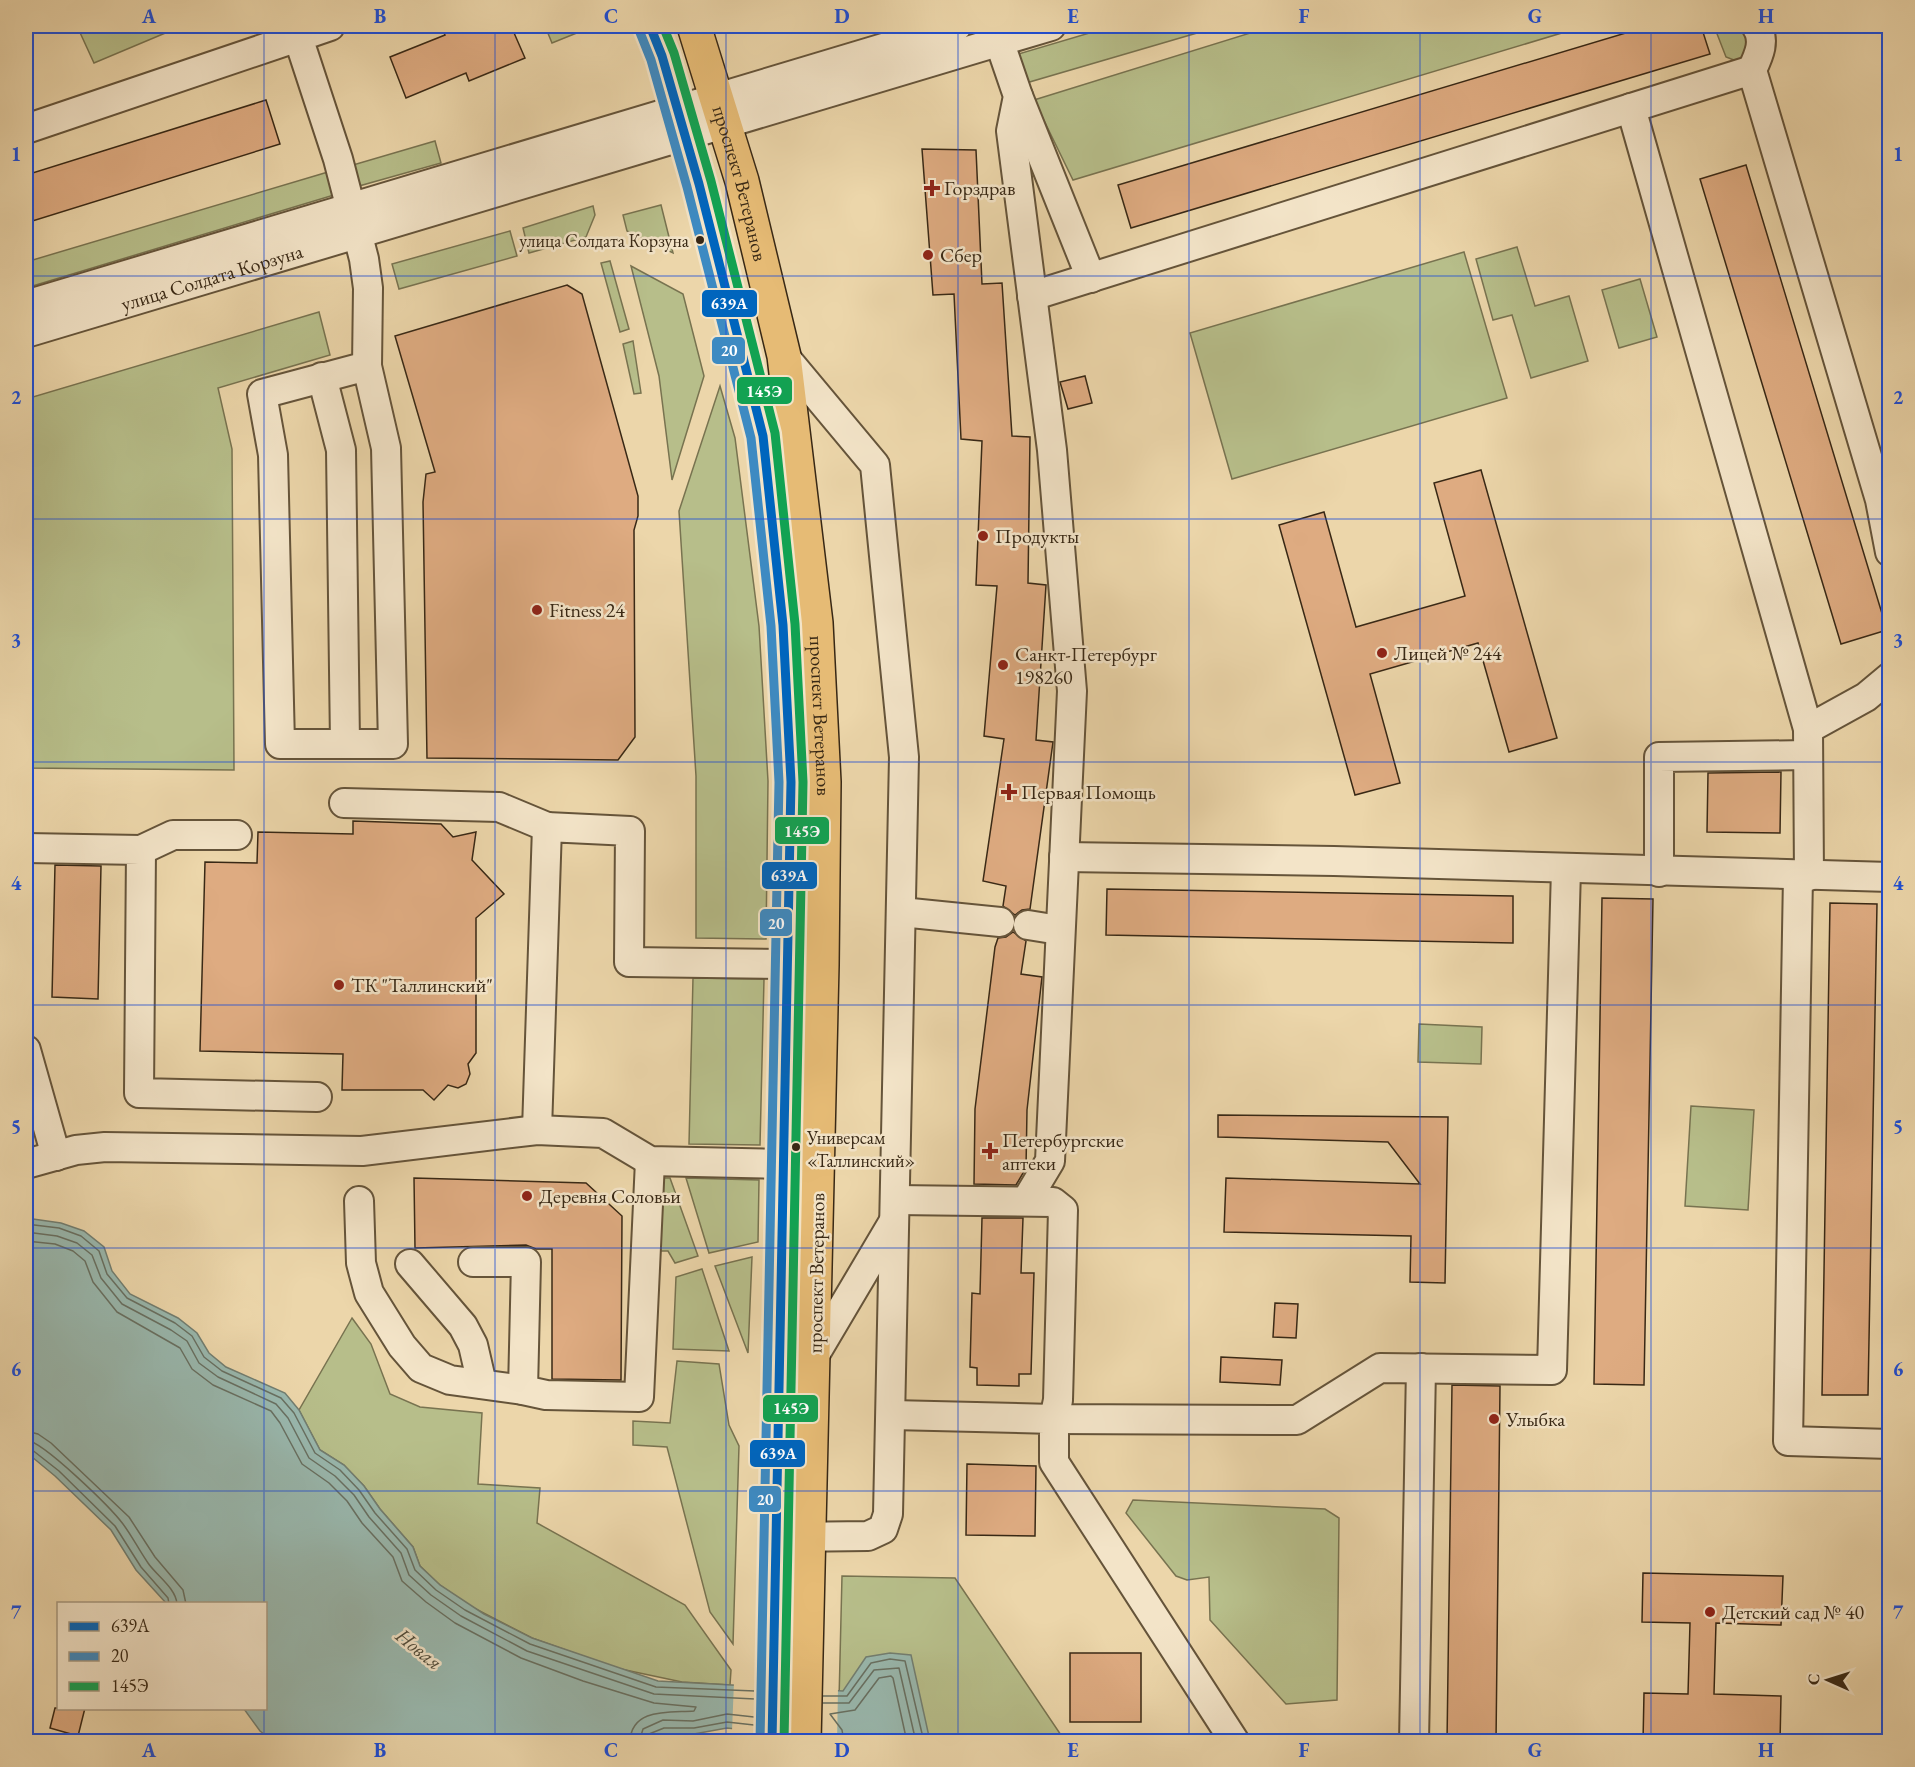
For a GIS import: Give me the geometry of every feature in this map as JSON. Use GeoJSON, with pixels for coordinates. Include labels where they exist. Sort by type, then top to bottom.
{"type":"FeatureCollection","features":[{"type":"Feature","properties":{"kind":"main road","name":"проспект Ветеранов"},"geometry":{"type":"LineString","coordinates":[[650,26],[681,122],[762,436],[783,625],[791,782],[783,1164],[792,1537],[789,1671]]}},
{"type":"Feature","properties":{"kind":"main road","name":"проспект Ветеранов"},"geometry":{"type":"LineString","coordinates":[[694,26],[742,181],[784,356],[816,623],[824,782],[814,1356],[792,1537]]}},
{"type":"Feature","properties":{"kind":"main road"},"geometry":{"type":"LineString","coordinates":[[772,1742],[789,1671]]}},
{"type":"Feature","properties":{"kind":"main road"},"geometry":{"type":"LineString","coordinates":[[789,1671],[804,1742]]}},
{"type":"Feature","properties":{"kind":"street"},"geometry":{"type":"LineString","coordinates":[[26,129],[300,31],[330,26]]}},
{"type":"Feature","properties":{"kind":"street","name":"улица Солдата Корзуна"},"geometry":{"type":"LineString","coordinates":[[26,333],[355,220],[721,110],[942,35],[997,33],[1051,26]]}},
{"type":"Feature","properties":{"kind":"street"},"geometry":{"type":"LineString","coordinates":[[1756,26],[1761,34],[1760,53],[1752,70],[1885,499],[1890,552]]}},
{"type":"Feature","properties":{"kind":"street"},"geometry":{"type":"LineString","coordinates":[[300,31],[355,220],[368,288],[367,366],[386,448],[393,744],[280,744],[273,455],[262,394],[367,366]]}},
{"type":"Feature","properties":{"kind":"street"},"geometry":{"type":"LineString","coordinates":[[997,33],[1017,96],[1091,278]]}},
{"type":"Feature","properties":{"kind":"street"},"geometry":{"type":"LineString","coordinates":[[1032,296],[1752,70]]}},
{"type":"Feature","properties":{"kind":"street"},"geometry":{"type":"LineString","coordinates":[[1017,96],[1011,131],[1052,450],[1072,692],[1059,930],[1050,1161],[1026,1201]]}},
{"type":"Feature","properties":{"kind":"street"},"geometry":{"type":"LineString","coordinates":[[1631,108],[1808,742],[1788,1441],[1890,1443]]}},
{"type":"Feature","properties":{"kind":"street","name":"улица Солдата Корзуна"},"geometry":{"type":"LineString","coordinates":[[26,305],[355,220]]}},
{"type":"Feature","properties":{"kind":"street"},"geometry":{"type":"LineString","coordinates":[[784,356],[875,465],[904,757],[892,1415],[888,1514],[883,1529],[868,1536],[792,1537]]}},
{"type":"Feature","properties":{"kind":"street"},"geometry":{"type":"LineString","coordinates":[[322,377],[341,450],[345,743]]}},
{"type":"Feature","properties":{"kind":"street"},"geometry":{"type":"LineString","coordinates":[[1659,872],[1659,757],[1808,742],[1890,677]]}},
{"type":"Feature","properties":{"kind":"street"},"geometry":{"type":"LineString","coordinates":[[344,803],[499,807],[547,827],[630,831],[629,962],[787,964]]}},
{"type":"Feature","properties":{"kind":"street"},"geometry":{"type":"LineString","coordinates":[[537,1130],[547,827]]}},
{"type":"Feature","properties":{"kind":"street"},"geometry":{"type":"LineString","coordinates":[[26,848],[141,850],[173,835],[237,835]]}},
{"type":"Feature","properties":{"kind":"street"},"geometry":{"type":"LineString","coordinates":[[141,850],[138,1093],[317,1097]]}},
{"type":"Feature","properties":{"kind":"street"},"geometry":{"type":"LineString","coordinates":[[1064,856],[1890,878]]}},
{"type":"Feature","properties":{"kind":"street"},"geometry":{"type":"LineString","coordinates":[[892,1415],[1054,1419],[1298,1420],[1380,1368],[1552,1370],[1566,869]]}},
{"type":"Feature","properties":{"kind":"street"},"geometry":{"type":"LineString","coordinates":[[901,912],[1014,923],[1059,930]]}},
{"type":"Feature","properties":{"kind":"street"},"geometry":{"type":"LineString","coordinates":[[26,1050],[56,1156]]}},
{"type":"Feature","properties":{"kind":"street"},"geometry":{"type":"LineString","coordinates":[[26,1164],[76,1150],[105,1147],[362,1151],[537,1130],[603,1133],[650,1161],[783,1164]]}},
{"type":"Feature","properties":{"kind":"street"},"geometry":{"type":"LineString","coordinates":[[359,1201],[361,1263],[369,1293],[402,1346],[421,1368],[450,1380],[546,1395],[639,1397],[650,1161]]}},
{"type":"Feature","properties":{"kind":"street"},"geometry":{"type":"LineString","coordinates":[[896,1210],[1026,1201],[1053,1202],[1063,1209],[1054,1462],[1235,1742]]}},
{"type":"Feature","properties":{"kind":"street"},"geometry":{"type":"LineString","coordinates":[[814,1356],[896,1210]]}},
{"type":"Feature","properties":{"kind":"street"},"geometry":{"type":"LineString","coordinates":[[473,1262],[526,1262],[523,1390]]}},
{"type":"Feature","properties":{"kind":"street"},"geometry":{"type":"LineString","coordinates":[[410,1264],[463,1326],[473,1345],[482,1384]]}},
{"type":"Feature","properties":{"kind":"street"},"geometry":{"type":"LineString","coordinates":[[1414,1742],[1420,1368]]}},
{"type":"Feature","properties":{"kind":"green space"},"geometry":{"type":"Polygon","coordinates":[[[77,26],[182,26],[94,63],[77,26]]]}},
{"type":"Feature","properties":{"kind":"green space"},"geometry":{"type":"Polygon","coordinates":[[[545,26],[594,26],[552,43],[545,26]]]}},
{"type":"Feature","properties":{"kind":"green space"},"geometry":{"type":"Polygon","coordinates":[[[1113,26],[1221,26],[1026,83],[1015,55],[1113,26]]]}},
{"type":"Feature","properties":{"kind":"green space"},"geometry":{"type":"Polygon","coordinates":[[[1273,26],[1585,26],[1073,180],[1034,100],[1273,26]]]}},
{"type":"Feature","properties":{"kind":"green space"},"geometry":{"type":"Polygon","coordinates":[[[1714,26],[1747,26],[1758,41],[1739,62],[1726,57],[1714,26]]]}},
{"type":"Feature","properties":{"kind":"green space"},"geometry":{"type":"Polygon","coordinates":[[[435,141],[441,163],[359,186],[353,165],[435,141]]]}},
{"type":"Feature","properties":{"kind":"green space"},"geometry":{"type":"Polygon","coordinates":[[[328,172],[334,195],[26,288],[26,262],[328,172]]]}},
{"type":"Feature","properties":{"kind":"green space"},"geometry":{"type":"Polygon","coordinates":[[[661,205],[673,253],[627,231],[623,215],[661,205]]]}},
{"type":"Feature","properties":{"kind":"green space"},"geometry":{"type":"Polygon","coordinates":[[[593,206],[595,215],[586,237],[529,253],[523,228],[593,206]]]}},
{"type":"Feature","properties":{"kind":"green space"},"geometry":{"type":"Polygon","coordinates":[[[510,231],[517,256],[399,289],[392,264],[510,231]]]}},
{"type":"Feature","properties":{"kind":"green space"},"geometry":{"type":"Polygon","coordinates":[[[1517,247],[1535,306],[1569,296],[1588,361],[1531,378],[1512,315],[1493,320],[1476,259],[1517,247]]]}},
{"type":"Feature","properties":{"kind":"green space"},"geometry":{"type":"Polygon","coordinates":[[[1464,252],[1507,398],[1232,479],[1190,333],[1464,252]]]}},
{"type":"Feature","properties":{"kind":"green space"},"geometry":{"type":"Polygon","coordinates":[[[610,261],[629,329],[620,332],[601,263],[610,261]]]}},
{"type":"Feature","properties":{"kind":"green space"},"geometry":{"type":"Polygon","coordinates":[[[631,266],[683,294],[704,376],[672,480],[659,376],[631,266]]]}},
{"type":"Feature","properties":{"kind":"green space"},"geometry":{"type":"Polygon","coordinates":[[[1640,279],[1657,337],[1619,348],[1602,290],[1640,279]]]}},
{"type":"Feature","properties":{"kind":"green space"},"geometry":{"type":"Polygon","coordinates":[[[319,312],[330,355],[218,388],[232,449],[234,770],[26,768],[26,399],[319,312]]]}},
{"type":"Feature","properties":{"kind":"green space"},"geometry":{"type":"Polygon","coordinates":[[[633,341],[641,393],[634,394],[623,344],[633,341]]]}},
{"type":"Feature","properties":{"kind":"green space"},"geometry":{"type":"Polygon","coordinates":[[[720,386],[735,438],[759,626],[768,781],[766,939],[696,938],[696,776],[679,511],[720,386]]]}},
{"type":"Feature","properties":{"kind":"green space"},"geometry":{"type":"Polygon","coordinates":[[[693,978],[764,979],[760,1145],[689,1144],[693,978]]]}},
{"type":"Feature","properties":{"kind":"green space"},"geometry":{"type":"Polygon","coordinates":[[[1419,1024],[1482,1027],[1481,1064],[1418,1062],[1419,1024]]]}},
{"type":"Feature","properties":{"kind":"green space"},"geometry":{"type":"Polygon","coordinates":[[[1691,1106],[1754,1110],[1748,1210],[1685,1206],[1691,1106]]]}},
{"type":"Feature","properties":{"kind":"green space"},"geometry":{"type":"Polygon","coordinates":[[[655,1178],[670,1178],[698,1256],[675,1263],[668,1251],[652,1251],[655,1178]]]}},
{"type":"Feature","properties":{"kind":"green space"},"geometry":{"type":"Polygon","coordinates":[[[686,1178],[759,1180],[758,1242],[709,1253],[686,1178]]]}},
{"type":"Feature","properties":{"kind":"green space"},"geometry":{"type":"Polygon","coordinates":[[[752,1257],[748,1353],[715,1266],[752,1257]]]}},
{"type":"Feature","properties":{"kind":"green space"},"geometry":{"type":"Polygon","coordinates":[[[702,1269],[729,1351],[673,1349],[676,1277],[702,1269]]]}},
{"type":"Feature","properties":{"kind":"green space"},"geometry":{"type":"Polygon","coordinates":[[[352,1318],[371,1344],[390,1394],[420,1407],[482,1413],[478,1484],[540,1488],[537,1523],[685,1605],[731,1670],[730,1685],[682,1682],[616,1668],[532,1638],[468,1605],[440,1585],[420,1566],[413,1547],[380,1509],[364,1486],[344,1465],[320,1450],[299,1410],[352,1318]]]}},
{"type":"Feature","properties":{"kind":"green space"},"geometry":{"type":"Polygon","coordinates":[[[677,1361],[719,1364],[729,1425],[739,1446],[733,1644],[710,1612],[667,1447],[633,1445],[633,1421],[670,1423],[677,1361]]]}},
{"type":"Feature","properties":{"kind":"green space"},"geometry":{"type":"Polygon","coordinates":[[[1133,1500],[1325,1509],[1339,1518],[1337,1700],[1286,1704],[1210,1620],[1209,1577],[1187,1580],[1176,1576],[1126,1513],[1133,1500]]]}},
{"type":"Feature","properties":{"kind":"green space"},"geometry":{"type":"Polygon","coordinates":[[[842,1576],[955,1578],[1065,1741],[838,1742],[842,1576]]]}},
{"type":"Feature","properties":{"kind":"water","name":"Новая"},"geometry":{"type":"Polygon","coordinates":[[[26,1218],[61,1223],[84,1231],[104,1247],[112,1271],[130,1294],[178,1318],[197,1333],[209,1353],[226,1367],[285,1393],[299,1410],[320,1450],[344,1465],[364,1486],[380,1509],[413,1547],[420,1566],[440,1585],[484,1614],[532,1638],[658,1681],[843,1691],[866,1657],[890,1653],[911,1655],[930,1741],[846,1741],[727,1728],[694,1734],[665,1734],[646,1742],[273,1741],[260,1731],[245,1710],[267,1710],[267,1602],[165,1602],[136,1570],[111,1530],[55,1476],[26,1452],[26,1218]]]}},
{"type":"Feature","properties":{"kind":"pier"},"geometry":{"type":"Polygon","coordinates":[[[734,1682],[838,1688],[837,1742],[732,1731],[734,1682]]]}},
{"type":"Feature","properties":{"kind":"building"},"geometry":{"type":"Polygon","coordinates":[[[441,26],[511,26],[525,58],[469,81],[466,73],[406,98],[390,57],[445,35],[441,26]]]}},
{"type":"Feature","properties":{"kind":"building"},"geometry":{"type":"Polygon","coordinates":[[[1649,26],[1701,26],[1710,54],[1131,228],[1118,185],[1649,26]]]}},
{"type":"Feature","properties":{"kind":"building"},"geometry":{"type":"Polygon","coordinates":[[[266,100],[280,144],[26,223],[26,175],[266,100]]]}},
{"type":"Feature","properties":{"kind":"building"},"geometry":{"type":"Polygon","coordinates":[[[922,149],[976,150],[982,284],[1002,283],[1012,436],[1030,437],[1028,583],[1046,585],[1036,740],[1053,742],[1030,909],[1022,910],[1015,915],[1003,906],[1006,886],[983,881],[1004,739],[984,736],[997,586],[976,585],[982,441],[961,439],[954,294],[933,295],[922,149]]]}},
{"type":"Feature","properties":{"kind":"building"},"geometry":{"type":"Polygon","coordinates":[[[1746,165],[1887,630],[1841,644],[1700,179],[1746,165]]]}},
{"type":"Feature","properties":{"kind":"building"},"geometry":{"type":"Polygon","coordinates":[[[567,285],[582,294],[638,496],[638,516],[634,530],[635,737],[618,760],[427,758],[423,502],[426,474],[435,472],[395,336],[567,285]]]}},
{"type":"Feature","properties":{"kind":"building"},"geometry":{"type":"Polygon","coordinates":[[[1085,376],[1092,403],[1068,409],[1060,382],[1085,376]]]}},
{"type":"Feature","properties":{"kind":"building"},"geometry":{"type":"Polygon","coordinates":[[[1481,470],[1557,738],[1509,752],[1478,643],[1370,674],[1400,783],[1355,795],[1279,525],[1324,512],[1356,627],[1465,596],[1434,483],[1481,470]]]}},
{"type":"Feature","properties":{"kind":"building"},"geometry":{"type":"Polygon","coordinates":[[[1781,772],[1780,833],[1707,832],[1708,773],[1781,772]]]}},
{"type":"Feature","properties":{"kind":"building","name":"ТК \"Таллинский\""},"geometry":{"type":"Polygon","coordinates":[[[353,821],[441,824],[453,837],[476,832],[472,860],[504,894],[476,918],[476,1053],[468,1064],[470,1074],[466,1084],[458,1088],[448,1085],[434,1100],[423,1090],[342,1090],[343,1054],[200,1051],[205,862],[257,863],[258,832],[353,834],[353,821]]]}},
{"type":"Feature","properties":{"kind":"building"},"geometry":{"type":"Polygon","coordinates":[[[55,865],[101,866],[98,999],[52,997],[55,865]]]}},
{"type":"Feature","properties":{"kind":"building"},"geometry":{"type":"Polygon","coordinates":[[[1107,889],[1513,896],[1513,943],[1106,935],[1107,889]]]}},
{"type":"Feature","properties":{"kind":"building"},"geometry":{"type":"Polygon","coordinates":[[[1602,898],[1653,899],[1644,1385],[1594,1384],[1602,898]]]}},
{"type":"Feature","properties":{"kind":"building"},"geometry":{"type":"Polygon","coordinates":[[[1830,903],[1877,904],[1868,1395],[1822,1395],[1830,903]]]}},
{"type":"Feature","properties":{"kind":"building"},"geometry":{"type":"Polygon","coordinates":[[[1013,932],[1026,941],[1021,974],[1042,977],[1027,1110],[1026,1168],[1016,1185],[974,1184],[975,1109],[995,947],[998,938],[1006,937],[1013,932]]]}},
{"type":"Feature","properties":{"kind":"building"},"geometry":{"type":"Polygon","coordinates":[[[1218,1115],[1448,1117],[1445,1283],[1410,1282],[1411,1236],[1224,1232],[1226,1178],[1420,1184],[1388,1142],[1218,1137],[1218,1115]]]}},
{"type":"Feature","properties":{"kind":"building"},"geometry":{"type":"Polygon","coordinates":[[[414,1178],[586,1183],[622,1216],[621,1380],[552,1379],[552,1249],[536,1249],[526,1245],[415,1248],[414,1178]]]}},
{"type":"Feature","properties":{"kind":"building"},"geometry":{"type":"Polygon","coordinates":[[[982,1218],[1023,1218],[1021,1273],[1034,1273],[1031,1374],[1019,1374],[1019,1386],[977,1385],[977,1368],[970,1367],[972,1293],[980,1294],[982,1218]]]}},
{"type":"Feature","properties":{"kind":"building"},"geometry":{"type":"Polygon","coordinates":[[[1275,1303],[1298,1304],[1296,1338],[1273,1337],[1275,1303]]]}},
{"type":"Feature","properties":{"kind":"building"},"geometry":{"type":"Polygon","coordinates":[[[1221,1357],[1282,1360],[1280,1385],[1220,1382],[1221,1357]]]}},
{"type":"Feature","properties":{"kind":"building"},"geometry":{"type":"Polygon","coordinates":[[[1452,1385],[1500,1386],[1496,1742],[1447,1742],[1452,1385]]]}},
{"type":"Feature","properties":{"kind":"building"},"geometry":{"type":"Polygon","coordinates":[[[967,1464],[1036,1466],[1035,1536],[966,1535],[967,1464]]]}},
{"type":"Feature","properties":{"kind":"building"},"geometry":{"type":"Polygon","coordinates":[[[1643,1573],[1783,1576],[1781,1625],[1716,1623],[1714,1694],[1781,1696],[1780,1742],[1643,1742],[1644,1693],[1688,1694],[1690,1623],[1642,1622],[1643,1573]]]}},
{"type":"Feature","properties":{"kind":"building"},"geometry":{"type":"Polygon","coordinates":[[[1070,1653],[1141,1653],[1141,1722],[1070,1722],[1070,1653]]]}},
{"type":"Feature","properties":{"kind":"building"},"geometry":{"type":"Polygon","coordinates":[[[55,1708],[57,1710],[84,1710],[78,1736],[50,1728],[55,1708]]]}},
{"type":"Feature","properties":{"kind":"transit line","name":"639А"},"geometry":{"type":"LineString","coordinates":[[650,26],[662,56],[699,184],[763,436],[783,625],[791,782],[772,1742]]}},
{"type":"Feature","properties":{"kind":"transit line","name":"145Э"},"geometry":{"type":"LineString","coordinates":[[663,26],[674,53],[711,181],[775,433],[795,624],[803,782],[784,1742]]}},
{"type":"Feature","properties":{"kind":"transit line","name":"20"},"geometry":{"type":"LineString","coordinates":[[639,30],[651,60],[687,187],[751,438],[771,626],[779,782],[760,1742]]}},
{"type":"Feature","properties":{"kind":"place","name":"Горздрав"},"geometry":{"type":"Point","coordinates":[932,188]}},
{"type":"Feature","properties":{"kind":"place","name":"улица Солдата Корзуна"},"geometry":{"type":"Point","coordinates":[700,240]}},
{"type":"Feature","properties":{"kind":"place","name":"Сбер"},"geometry":{"type":"Point","coordinates":[928,255]}},
{"type":"Feature","properties":{"kind":"place","name":"Продукты"},"geometry":{"type":"Point","coordinates":[983,536]}},
{"type":"Feature","properties":{"kind":"place","name":"Fitness 24"},"geometry":{"type":"Point","coordinates":[537,610]}},
{"type":"Feature","properties":{"kind":"place","name":"Лицей № 244"},"geometry":{"type":"Point","coordinates":[1382,653]}},
{"type":"Feature","properties":{"kind":"place","name":"Санкт-Петербург 198260"},"geometry":{"type":"Point","coordinates":[1003,665]}},
{"type":"Feature","properties":{"kind":"place","name":"Первая Помощь"},"geometry":{"type":"Point","coordinates":[1009,792]}},
{"type":"Feature","properties":{"kind":"place","name":"ТК \"Таллинский\""},"geometry":{"type":"Point","coordinates":[339,985]}},
{"type":"Feature","properties":{"kind":"place","name":"Универсам «Таллинский»"},"geometry":{"type":"Point","coordinates":[796,1147]}},
{"type":"Feature","properties":{"kind":"place","name":"Петербургские аптеки"},"geometry":{"type":"Point","coordinates":[990,1151]}},
{"type":"Feature","properties":{"kind":"place","name":"Деревня Соловьи"},"geometry":{"type":"Point","coordinates":[527,1196]}},
{"type":"Feature","properties":{"kind":"place","name":"Улыбка"},"geometry":{"type":"Point","coordinates":[1494,1419]}},
{"type":"Feature","properties":{"kind":"place","name":"Детский сад № 40"},"geometry":{"type":"Point","coordinates":[1710,1612]}}]}
